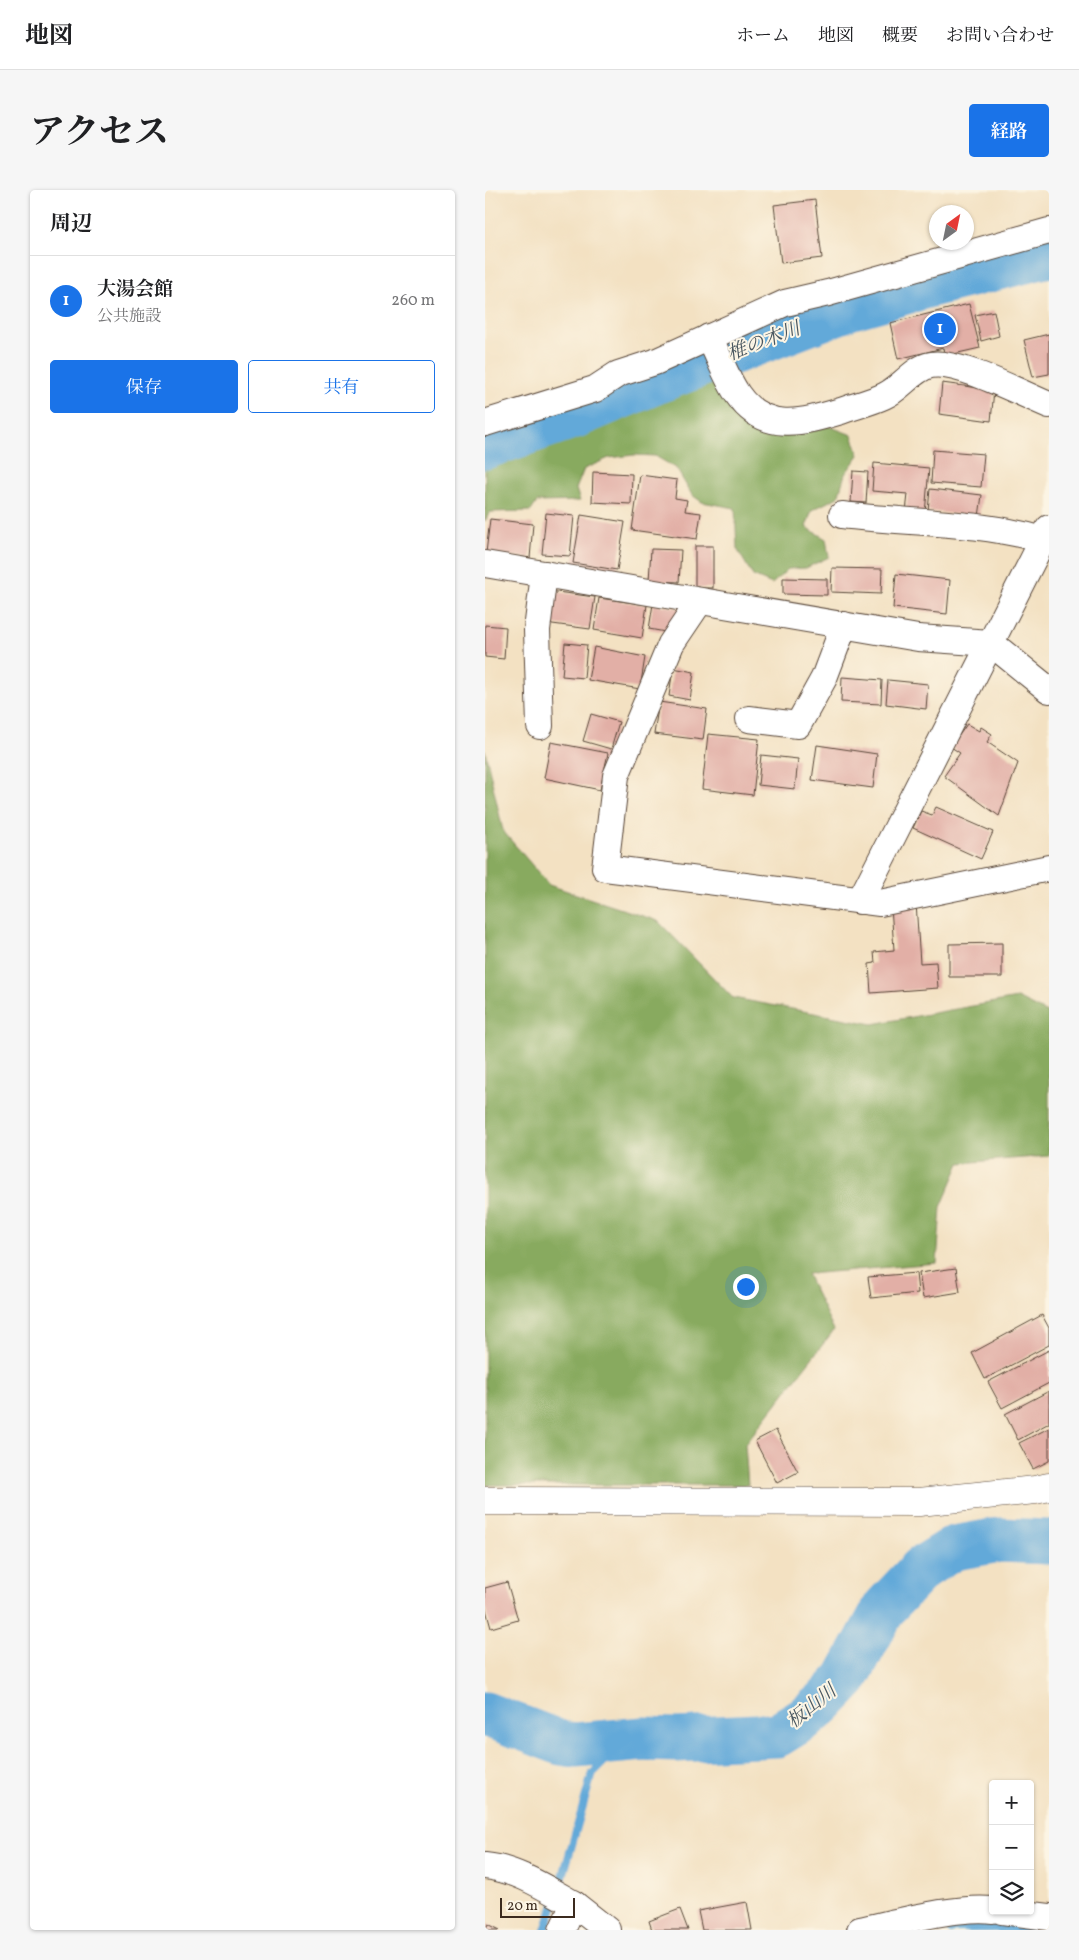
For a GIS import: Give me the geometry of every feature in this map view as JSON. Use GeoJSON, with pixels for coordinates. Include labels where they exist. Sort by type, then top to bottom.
{"type":"FeatureCollection","features":[{"type":"Feature","properties":{"kind":"street"},"geometry":{"type":"LineString","coordinates":[[485,423],[595,388],[618,374],[655,362],[785,303],[838,291],[1049,231]]}},
{"type":"Feature","properties":{"kind":"street"},"geometry":{"type":"LineString","coordinates":[[709,337],[738,396],[753,411],[771,420],[791,423],[809,421],[886,396],[923,367],[933,364],[947,366],[982,377],[1049,405]]}},
{"type":"Feature","properties":{"kind":"street"},"geometry":{"type":"LineString","coordinates":[[842,515],[923,521],[1046,534],[860,901]]}},
{"type":"Feature","properties":{"kind":"street"},"geometry":{"type":"LineString","coordinates":[[485,564],[918,638],[991,643],[1049,690]]}},
{"type":"Feature","properties":{"kind":"street"},"geometry":{"type":"LineString","coordinates":[[541,726],[537,630],[544,574]]}},
{"type":"Feature","properties":{"kind":"street"},"geometry":{"type":"LineString","coordinates":[[700,601],[671,644],[616,776],[605,868],[880,903],[1049,868]]}},
{"type":"Feature","properties":{"kind":"street"},"geometry":{"type":"LineString","coordinates":[[749,719],[798,725],[825,678],[844,625]]}},
{"type":"Feature","properties":{"kind":"street"},"geometry":{"type":"LineString","coordinates":[[485,1501],[919,1502],[1049,1487]]}},
{"type":"Feature","properties":{"kind":"street"},"geometry":{"type":"LineString","coordinates":[[485,1866],[495,1867],[532,1880],[574,1904],[607,1930]]}},
{"type":"Feature","properties":{"kind":"street"},"geometry":{"type":"LineString","coordinates":[[562,1930],[574,1904]]}},
{"type":"Feature","properties":{"kind":"street"},"geometry":{"type":"LineString","coordinates":[[861,1930],[978,1908],[989,1909]]}},
{"type":"Feature","properties":{"kind":"street"},"geometry":{"type":"LineString","coordinates":[[1034,1915],[1049,1917]]}},
{"type":"Feature","properties":{"kind":"green space"},"geometry":{"type":"Polygon","coordinates":[[[713,382],[729,400],[831,427],[852,435],[859,455],[845,474],[838,497],[812,510],[806,527],[826,539],[829,557],[806,568],[788,569],[772,584],[753,576],[737,549],[735,508],[702,502],[692,495],[676,468],[655,456],[634,455],[609,458],[584,469],[576,489],[580,501],[537,502],[531,511],[490,512],[485,521],[485,449],[606,415],[652,398],[713,382]]]}},
{"type":"Feature","properties":{"kind":"green space"},"geometry":{"type":"Polygon","coordinates":[[[485,750],[503,831],[549,885],[658,921],[733,998],[873,1024],[1017,998],[1049,1014],[1049,1156],[960,1163],[941,1207],[937,1263],[807,1274],[834,1330],[745,1444],[748,1485],[485,1485],[485,750]]]}},
{"type":"Feature","properties":{"kind":"building"},"geometry":{"type":"Polygon","coordinates":[[[815,200],[822,258],[781,263],[774,205],[815,200]]]}},
{"type":"Feature","properties":{"kind":"building"},"geometry":{"type":"Polygon","coordinates":[[[969,304],[980,348],[945,356],[943,348],[898,359],[890,323],[969,304]]]}},
{"type":"Feature","properties":{"kind":"building"},"geometry":{"type":"Polygon","coordinates":[[[994,311],[999,336],[981,341],[975,315],[994,311]]]}},
{"type":"Feature","properties":{"kind":"building"},"geometry":{"type":"Polygon","coordinates":[[[1049,334],[1049,374],[1033,377],[1024,340],[1049,334]]]}},
{"type":"Feature","properties":{"kind":"building"},"geometry":{"type":"Polygon","coordinates":[[[942,383],[994,390],[991,421],[939,414],[942,383]]]}},
{"type":"Feature","properties":{"kind":"building"},"geometry":{"type":"Polygon","coordinates":[[[933,450],[984,454],[981,487],[931,483],[933,450]]]}},
{"type":"Feature","properties":{"kind":"building"},"geometry":{"type":"Polygon","coordinates":[[[874,463],[929,468],[925,514],[906,512],[908,494],[872,491],[874,463]]]}},
{"type":"Feature","properties":{"kind":"building"},"geometry":{"type":"Polygon","coordinates":[[[853,471],[868,472],[866,503],[851,502],[853,471]]]}},
{"type":"Feature","properties":{"kind":"building"},"geometry":{"type":"Polygon","coordinates":[[[593,472],[632,474],[631,504],[592,502],[593,472]]]}},
{"type":"Feature","properties":{"kind":"building"},"geometry":{"type":"Polygon","coordinates":[[[640,475],[677,480],[675,498],[687,500],[685,511],[701,513],[697,539],[632,530],[640,475]]]}},
{"type":"Feature","properties":{"kind":"building"},"geometry":{"type":"Polygon","coordinates":[[[930,489],[982,495],[979,517],[928,511],[930,489]]]}},
{"type":"Feature","properties":{"kind":"building"},"geometry":{"type":"Polygon","coordinates":[[[546,513],[574,516],[570,556],[542,554],[546,513]]]}},
{"type":"Feature","properties":{"kind":"building"},"geometry":{"type":"Polygon","coordinates":[[[581,515],[625,522],[617,570],[573,563],[581,515]]]}},
{"type":"Feature","properties":{"kind":"building"},"geometry":{"type":"Polygon","coordinates":[[[490,519],[533,524],[530,558],[486,553],[490,519]]]}},
{"type":"Feature","properties":{"kind":"building"},"geometry":{"type":"Polygon","coordinates":[[[695,546],[713,546],[713,588],[695,588],[695,546]]]}},
{"type":"Feature","properties":{"kind":"building"},"geometry":{"type":"Polygon","coordinates":[[[651,549],[681,550],[679,582],[649,581],[651,549]]]}},
{"type":"Feature","properties":{"kind":"building"},"geometry":{"type":"Polygon","coordinates":[[[832,568],[882,569],[881,594],[831,592],[832,568]]]}},
{"type":"Feature","properties":{"kind":"building"},"geometry":{"type":"Polygon","coordinates":[[[896,574],[950,580],[947,614],[893,608],[896,574]]]}},
{"type":"Feature","properties":{"kind":"building"},"geometry":{"type":"Polygon","coordinates":[[[783,578],[827,579],[827,595],[783,594],[783,578]]]}},
{"type":"Feature","properties":{"kind":"building"},"geometry":{"type":"Polygon","coordinates":[[[549,591],[595,597],[590,629],[545,623],[549,591]]]}},
{"type":"Feature","properties":{"kind":"building"},"geometry":{"type":"Polygon","coordinates":[[[599,598],[647,605],[642,638],[594,630],[599,598]]]}},
{"type":"Feature","properties":{"kind":"building"},"geometry":{"type":"Polygon","coordinates":[[[653,604],[684,609],[671,633],[649,629],[653,604]]]}},
{"type":"Feature","properties":{"kind":"building"},"geometry":{"type":"Polygon","coordinates":[[[485,625],[506,627],[504,659],[485,657],[485,625]]]}},
{"type":"Feature","properties":{"kind":"building"},"geometry":{"type":"Polygon","coordinates":[[[565,643],[587,645],[584,678],[562,676],[565,643]]]}},
{"type":"Feature","properties":{"kind":"building"},"geometry":{"type":"Polygon","coordinates":[[[594,647],[645,657],[640,689],[588,680],[594,647]]]}},
{"type":"Feature","properties":{"kind":"building"},"geometry":{"type":"Polygon","coordinates":[[[673,668],[694,672],[690,700],[669,696],[673,668]]]}},
{"type":"Feature","properties":{"kind":"building"},"geometry":{"type":"Polygon","coordinates":[[[842,677],[882,680],[881,704],[841,702],[842,677]]]}},
{"type":"Feature","properties":{"kind":"building"},"geometry":{"type":"Polygon","coordinates":[[[888,680],[928,684],[926,709],[886,704],[888,680]]]}},
{"type":"Feature","properties":{"kind":"building"},"geometry":{"type":"Polygon","coordinates":[[[659,702],[707,709],[703,740],[654,734],[659,702]]]}},
{"type":"Feature","properties":{"kind":"building"},"geometry":{"type":"Polygon","coordinates":[[[591,714],[619,722],[611,749],[583,741],[591,714]]]}},
{"type":"Feature","properties":{"kind":"building"},"geometry":{"type":"Polygon","coordinates":[[[967,724],[979,731],[981,727],[992,734],[987,742],[1018,763],[999,816],[944,776],[960,753],[951,747],[967,724]]]}},
{"type":"Feature","properties":{"kind":"building"},"geometry":{"type":"Polygon","coordinates":[[[708,734],[759,739],[753,795],[702,789],[708,734]]]}},
{"type":"Feature","properties":{"kind":"building"},"geometry":{"type":"Polygon","coordinates":[[[551,742],[608,753],[600,790],[544,778],[551,742]]]}},
{"type":"Feature","properties":{"kind":"building"},"geometry":{"type":"Polygon","coordinates":[[[817,745],[877,754],[873,788],[812,780],[817,745]]]}},
{"type":"Feature","properties":{"kind":"building"},"geometry":{"type":"Polygon","coordinates":[[[761,755],[798,759],[795,789],[758,785],[761,755]]]}},
{"type":"Feature","properties":{"kind":"building"},"geometry":{"type":"Polygon","coordinates":[[[936,807],[993,832],[981,859],[913,828],[921,811],[932,815],[936,807]]]}},
{"type":"Feature","properties":{"kind":"building"},"geometry":{"type":"Polygon","coordinates":[[[916,903],[920,963],[936,962],[938,988],[871,993],[869,964],[875,963],[874,952],[894,950],[891,906],[916,903]]]}},
{"type":"Feature","properties":{"kind":"building"},"geometry":{"type":"Polygon","coordinates":[[[1002,943],[1002,977],[949,977],[949,944],[1002,943]]]}},
{"type":"Feature","properties":{"kind":"building"},"geometry":{"type":"Polygon","coordinates":[[[956,1268],[960,1292],[923,1298],[919,1273],[956,1268]]]}},
{"type":"Feature","properties":{"kind":"building"},"geometry":{"type":"Polygon","coordinates":[[[916,1273],[918,1293],[871,1298],[868,1277],[916,1273]]]}},
{"type":"Feature","properties":{"kind":"building"},"geometry":{"type":"Polygon","coordinates":[[[1042,1315],[1049,1328],[1049,1345],[985,1379],[972,1353],[1042,1315]]]}},
{"type":"Feature","properties":{"kind":"building"},"geometry":{"type":"Polygon","coordinates":[[[1049,1350],[1049,1383],[1002,1408],[988,1382],[1049,1350]]]}},
{"type":"Feature","properties":{"kind":"building"},"geometry":{"type":"Polygon","coordinates":[[[1049,1391],[1049,1423],[1018,1440],[1005,1414],[1049,1391]]]}},
{"type":"Feature","properties":{"kind":"building"},"geometry":{"type":"Polygon","coordinates":[[[1049,1428],[1049,1461],[1033,1469],[1019,1443],[1049,1428]]]}},
{"type":"Feature","properties":{"kind":"building"},"geometry":{"type":"Polygon","coordinates":[[[776,1430],[798,1472],[777,1483],[755,1441],[776,1430]]]}},
{"type":"Feature","properties":{"kind":"building"},"geometry":{"type":"Polygon","coordinates":[[[507,1582],[518,1620],[491,1628],[485,1606],[485,1588],[507,1582]]]}},
{"type":"Feature","properties":{"kind":"building"},"geometry":{"type":"Polygon","coordinates":[[[747,1902],[752,1930],[702,1930],[698,1911],[747,1902]]]}},
{"type":"Feature","properties":{"kind":"building"},"geometry":{"type":"Polygon","coordinates":[[[680,1909],[688,1930],[652,1930],[649,1921],[680,1909]]]}},
{"type":"Feature","properties":{"kind":"building"},"geometry":{"type":"Polygon","coordinates":[[[488,1924],[500,1930],[485,1930],[488,1924]]]}},
{"type":"Feature","properties":{"kind":"waterway","name":"椎の木川"},"geometry":{"type":"LineString","coordinates":[[485,447],[575,416],[658,381],[852,307],[1049,255]]}},
{"type":"Feature","properties":{"kind":"waterway","name":"板山川"},"geometry":{"type":"LineString","coordinates":[[485,1714],[561,1743],[575,1745],[644,1739],[676,1740],[777,1735],[808,1716],[846,1679],[885,1607],[922,1568],[954,1548],[999,1540],[1049,1542]]}},
{"type":"Feature","properties":{"kind":"waterway"},"geometry":{"type":"LineString","coordinates":[[560,1887],[592,1774],[608,1758],[624,1748],[646,1743],[676,1740]]}},
{"type":"Feature","properties":{"kind":"waterway"},"geometry":{"type":"LineString","coordinates":[[545,1930],[555,1902]]}},
{"type":"Feature","properties":{"kind":"waterway"},"geometry":{"type":"LineString","coordinates":[[951,1930],[953,1928],[1012,1928],[1028,1930]]}},
{"type":"Feature","properties":{"kind":"place","name":"大湯会館"},"geometry":{"type":"Point","coordinates":[940,329]}}]}
